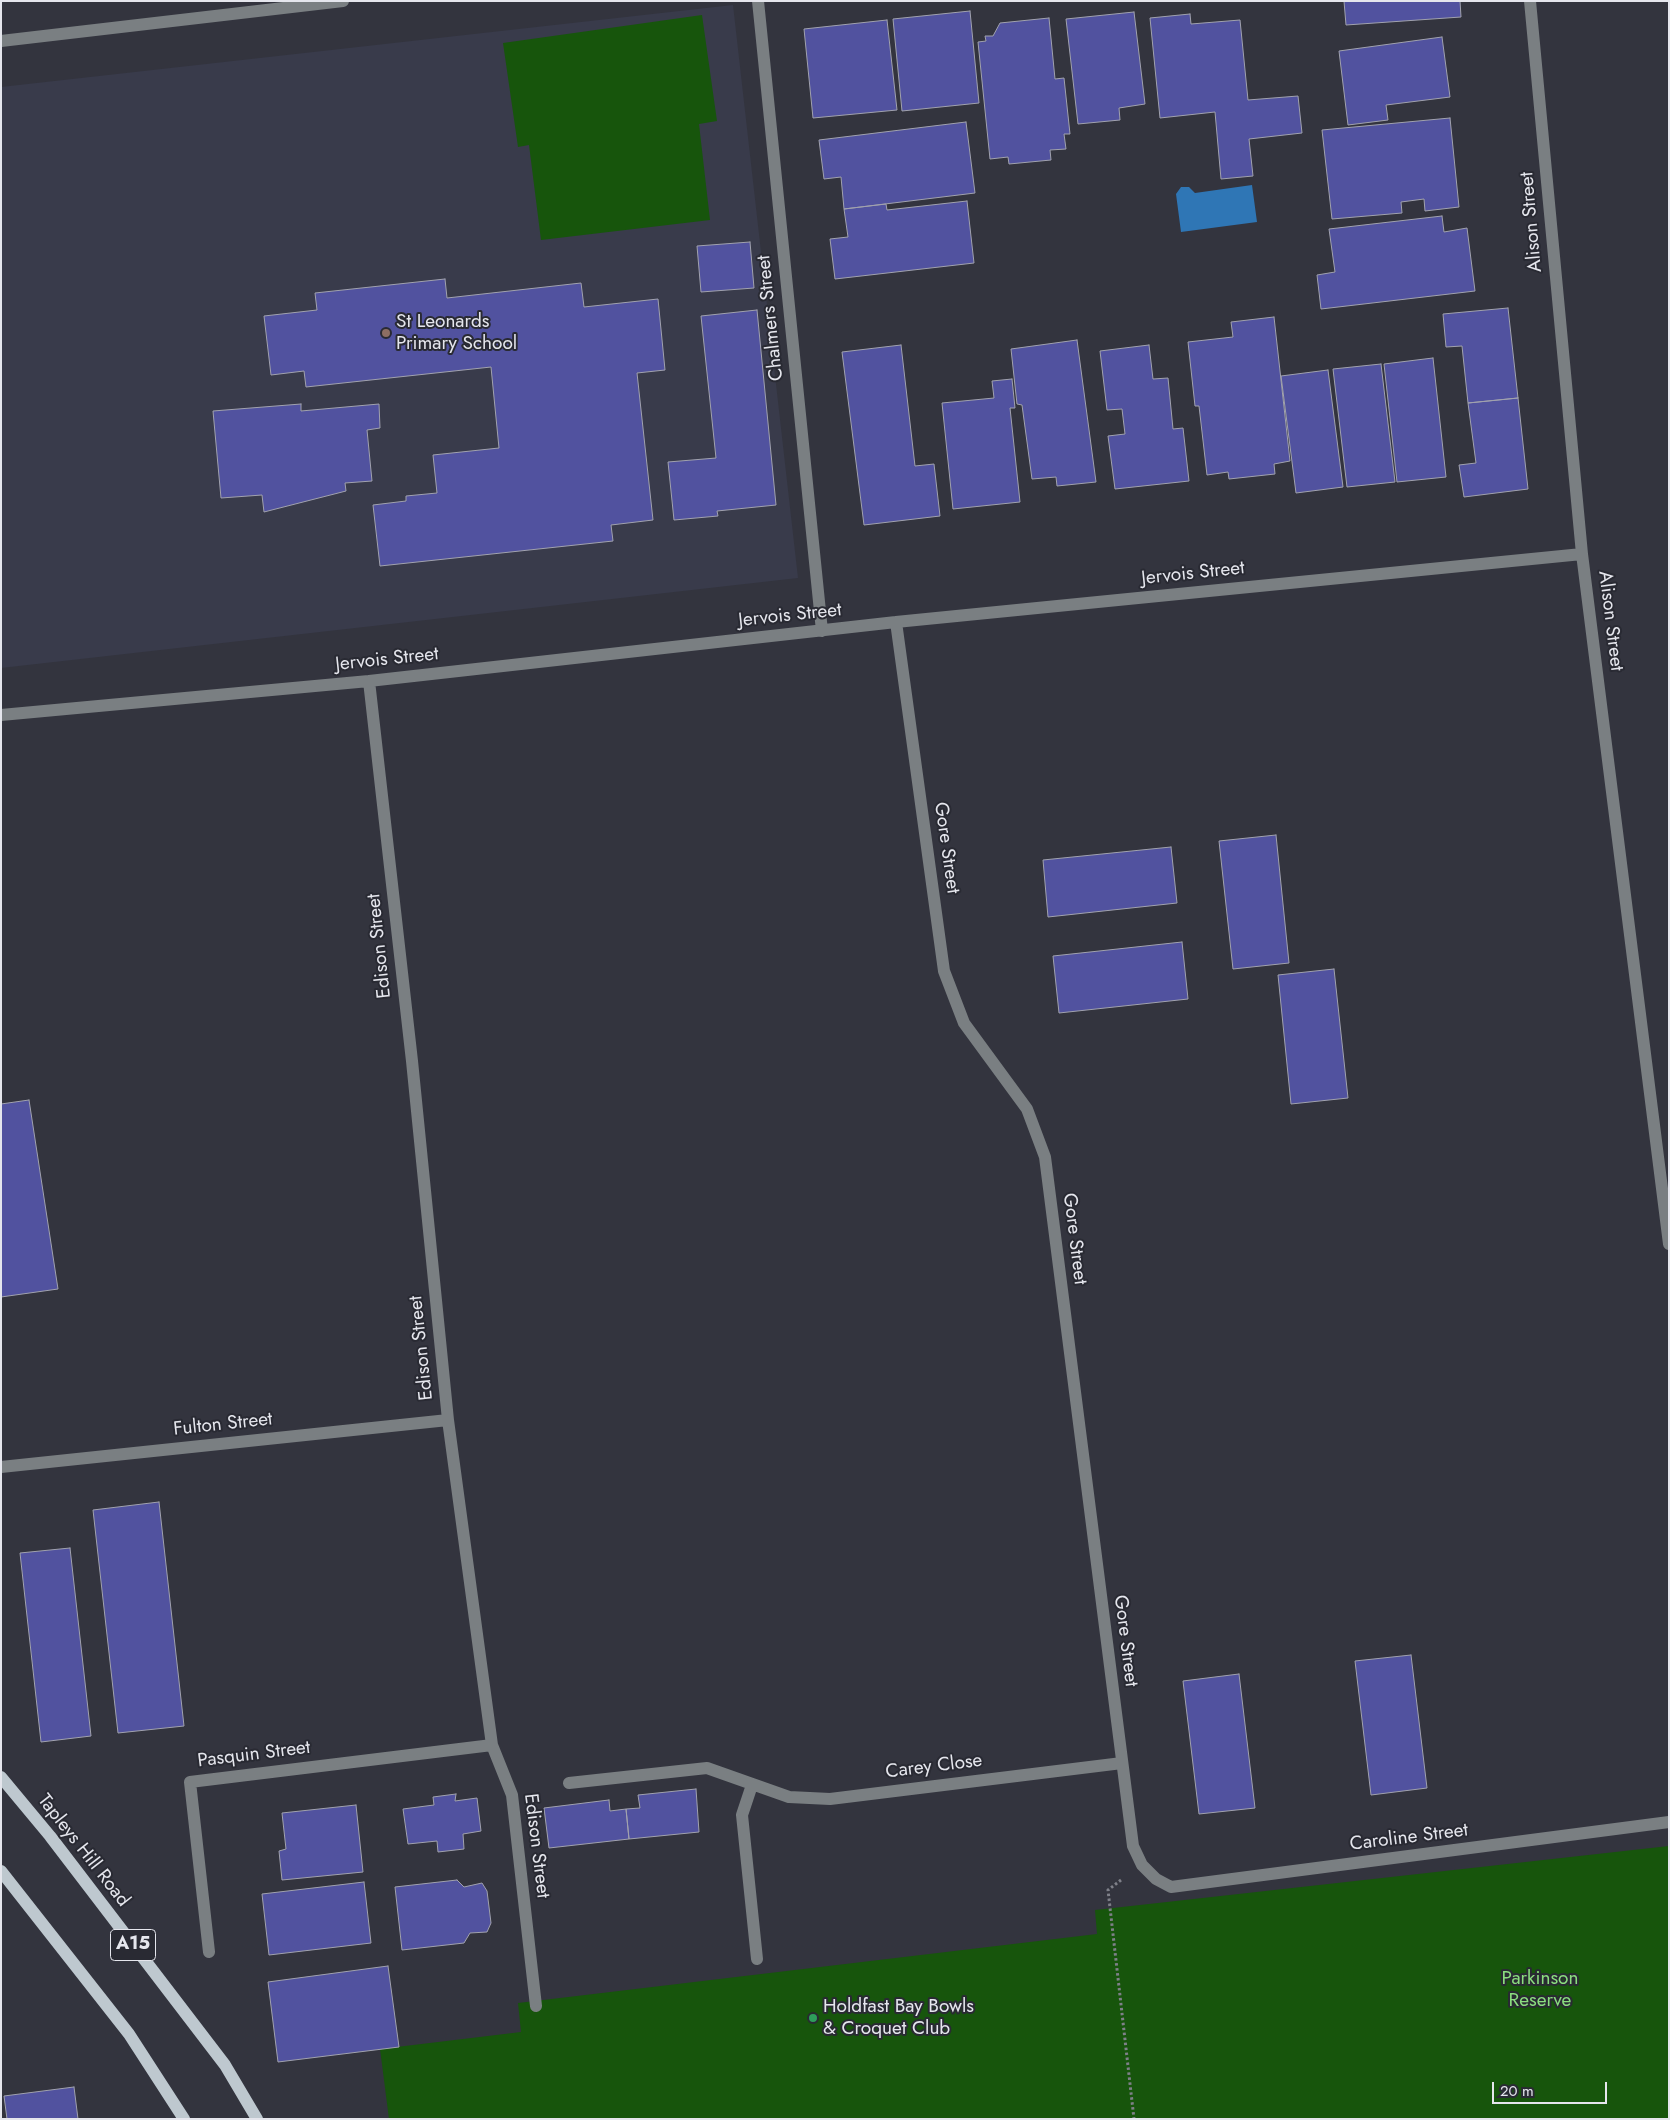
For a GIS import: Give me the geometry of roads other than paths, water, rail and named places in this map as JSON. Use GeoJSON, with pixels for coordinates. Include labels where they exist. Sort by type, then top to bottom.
{"type":"FeatureCollection","features":[{"type":"Feature","properties":{"kind":"main road","name":"Tapleys Hill Road"},"geometry":{"type":"LineString","coordinates":[[1,1777],[56,1844],[225,2065],[257,2119]]}},
{"type":"Feature","properties":{"kind":"main road"},"geometry":{"type":"LineString","coordinates":[[1,1871],[129,2034],[184,2119]]}},
{"type":"Feature","properties":{"kind":"street"},"geometry":{"type":"LineString","coordinates":[[1,41],[343,1]]}},
{"type":"Feature","properties":{"kind":"street","name":"Chalmers Street"},"geometry":{"type":"LineString","coordinates":[[758,1],[822,632]]}},
{"type":"Feature","properties":{"kind":"street","name":"Alison Street"},"geometry":{"type":"LineString","coordinates":[[1530,1],[1582,554],[1669,1244]]}},
{"type":"Feature","properties":{"kind":"street","name":"Jervois Street"},"geometry":{"type":"LineString","coordinates":[[1,715],[370,682],[822,632],[896,622],[1582,554]]}},
{"type":"Feature","properties":{"kind":"street","name":"Gore Street"},"geometry":{"type":"LineString","coordinates":[[896,622],[944,971],[964,1023],[1027,1109],[1045,1157],[1133,1846],[1142,1865],[1156,1879]]}},
{"type":"Feature","properties":{"kind":"street","name":"Edison Street"},"geometry":{"type":"LineString","coordinates":[[370,682],[411,1051],[448,1420],[492,1745],[512,1795],[536,2006]]}},
{"type":"Feature","properties":{"kind":"street","name":"Fulton Street"},"geometry":{"type":"LineString","coordinates":[[1,1467],[448,1420]]}},
{"type":"Feature","properties":{"kind":"street","name":"Pasquin Street"},"geometry":{"type":"LineString","coordinates":[[209,1952],[190,1782],[492,1745]]}},
{"type":"Feature","properties":{"kind":"street","name":"Carey Close"},"geometry":{"type":"LineString","coordinates":[[569,1783],[707,1768],[789,1797],[830,1799],[1122,1763]]}},
{"type":"Feature","properties":{"kind":"street"},"geometry":{"type":"LineString","coordinates":[[752,1785],[742,1815],[757,1959]]}},
{"type":"Feature","properties":{"kind":"street","name":"Caroline Street"},"geometry":{"type":"LineString","coordinates":[[1156,1879],[1172,1887],[1669,1822]]}},
{"type":"Feature","properties":{"kind":"water"},"geometry":{"type":"Polygon","coordinates":[[[1252,185],[1257,222],[1181,232],[1176,194],[1181,187],[1189,187],[1195,193],[1252,185]]]}},
{"type":"Feature","properties":{"kind":"place","name":"St Leonards Primary School"},"geometry":{"type":"Point","coordinates":[386,333]}},
{"type":"Feature","properties":{"kind":"place","name":"Holdfast Bay Bowls & Croquet Club"},"geometry":{"type":"Point","coordinates":[813,2018]}},
{"type":"Feature","properties":{"kind":"park label","name":"Parkinson Reserve"},"geometry":{"type":"Point","coordinates":[1540,1990]}}]}
